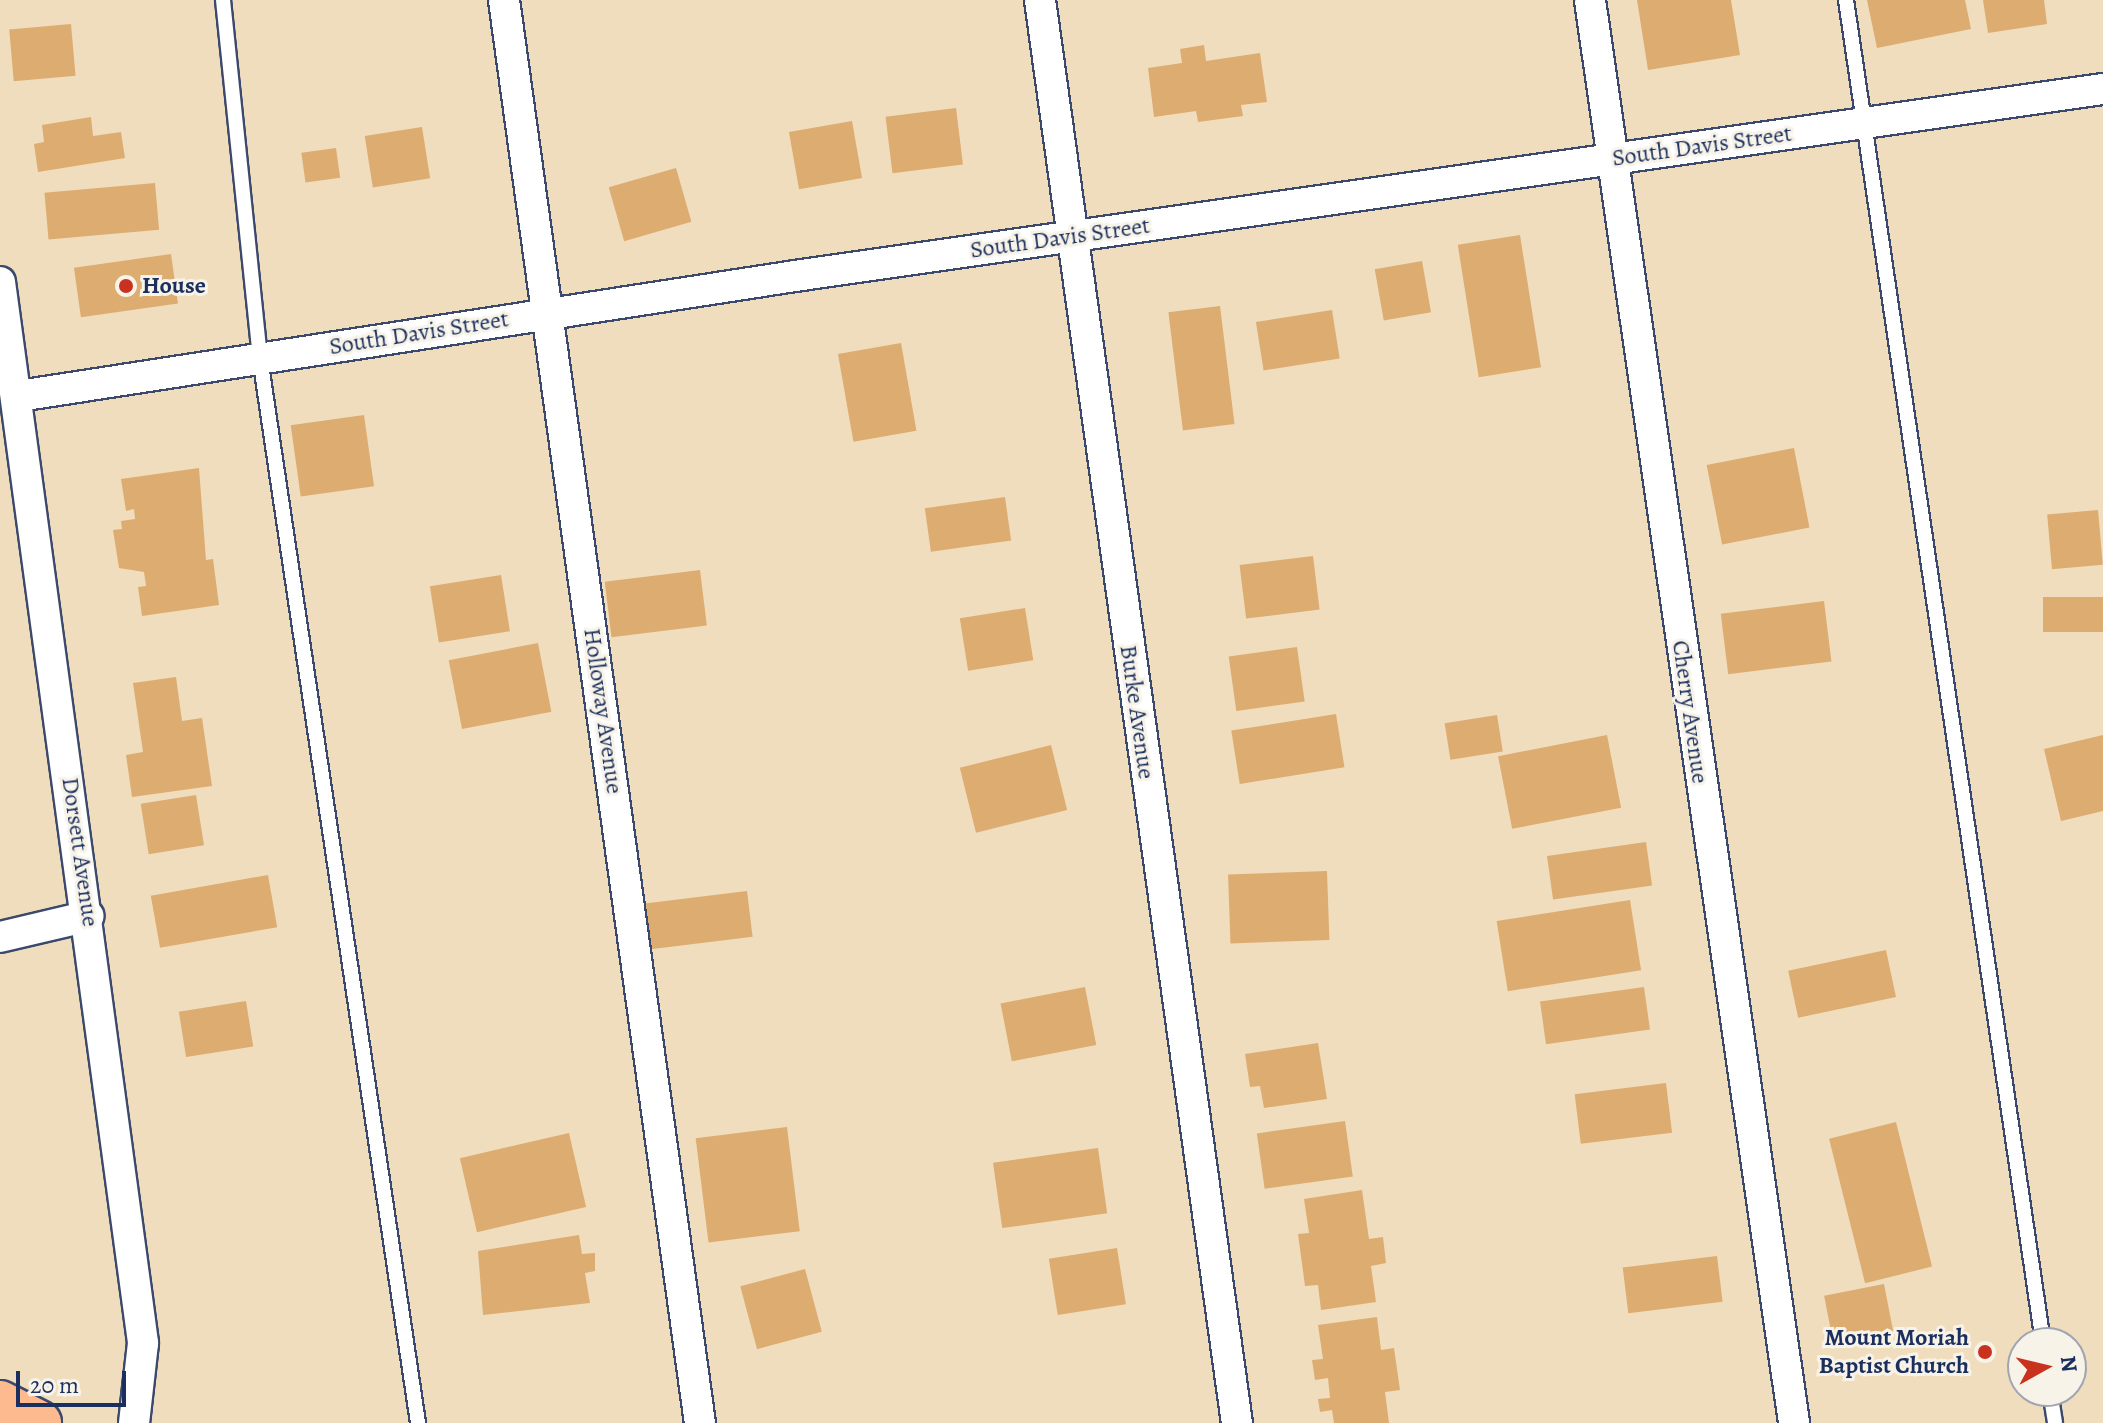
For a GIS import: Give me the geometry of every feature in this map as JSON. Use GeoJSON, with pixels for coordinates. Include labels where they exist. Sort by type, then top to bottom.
{"type":"FeatureCollection","features":[{"type":"Feature","properties":{"kind":"main road"},"geometry":{"type":"LineString","coordinates":[[0,1403],[39,1423]]}},
{"type":"Feature","properties":{"kind":"street","name":"Holloway Avenue"},"geometry":{"type":"LineString","coordinates":[[504,0],[700,1423]]}},
{"type":"Feature","properties":{"kind":"street","name":"Burke Avenue"},"geometry":{"type":"LineString","coordinates":[[1040,0],[1237,1423]]}},
{"type":"Feature","properties":{"kind":"street","name":"Cherry Avenue"},"geometry":{"type":"LineString","coordinates":[[1590,0],[1794,1423]]}},
{"type":"Feature","properties":{"kind":"street","name":"South Davis Street"},"geometry":{"type":"LineString","coordinates":[[19,396],[549,313],[2103,89]]}},
{"type":"Feature","properties":{"kind":"street","name":"Dorsett Avenue"},"geometry":{"type":"LineString","coordinates":[[0,282],[19,396],[143,1343],[134,1423]]}},
{"type":"Feature","properties":{"kind":"street"},"geometry":{"type":"LineString","coordinates":[[0,937],[89,916]]}},
{"type":"Feature","properties":{"kind":"lane"},"geometry":{"type":"LineString","coordinates":[[223,0],[260,358],[418,1423]]}},
{"type":"Feature","properties":{"kind":"lane"},"geometry":{"type":"LineString","coordinates":[[1846,0],[1861,122],[2041,1327]]}},
{"type":"Feature","properties":{"kind":"building"},"geometry":{"type":"Polygon","coordinates":[[[1637,0],[1731,0],[1740,55],[1648,70],[1637,0]]]}},
{"type":"Feature","properties":{"kind":"building"},"geometry":{"type":"Polygon","coordinates":[[[1867,0],[1965,0],[1971,29],[1877,48],[1867,0]]]}},
{"type":"Feature","properties":{"kind":"building"},"geometry":{"type":"Polygon","coordinates":[[[1983,0],[2044,0],[2047,24],[1988,33],[1983,0]]]}},
{"type":"Feature","properties":{"kind":"building"},"geometry":{"type":"Polygon","coordinates":[[[71,24],[76,76],[14,81],[9,29],[71,24]]]}},
{"type":"Feature","properties":{"kind":"building"},"geometry":{"type":"Polygon","coordinates":[[[1204,45],[1206,61],[1260,53],[1267,102],[1241,105],[1243,116],[1198,122],[1196,111],[1154,117],[1148,68],[1182,63],[1180,49],[1204,45]]]}},
{"type":"Feature","properties":{"kind":"building"},"geometry":{"type":"Polygon","coordinates":[[[956,108],[963,165],[892,173],[886,117],[956,108]]]}},
{"type":"Feature","properties":{"kind":"building"},"geometry":{"type":"Polygon","coordinates":[[[91,117],[93,136],[121,132],[125,158],[38,172],[34,144],[44,142],[42,125],[91,117]]]}},
{"type":"Feature","properties":{"kind":"building"},"geometry":{"type":"Polygon","coordinates":[[[852,121],[862,178],[799,189],[789,132],[852,121]]]}},
{"type":"Feature","properties":{"kind":"building"},"geometry":{"type":"Polygon","coordinates":[[[422,127],[430,178],[373,187],[365,136],[422,127]]]}},
{"type":"Feature","properties":{"kind":"building"},"geometry":{"type":"Polygon","coordinates":[[[336,148],[340,178],[306,183],[301,153],[336,148]]]}},
{"type":"Feature","properties":{"kind":"building"},"geometry":{"type":"Polygon","coordinates":[[[676,168],[691,222],[624,241],[609,187],[676,168]]]}},
{"type":"Feature","properties":{"kind":"building"},"geometry":{"type":"Polygon","coordinates":[[[155,183],[159,230],[49,239],[44,193],[155,183]]]}},
{"type":"Feature","properties":{"kind":"building"},"geometry":{"type":"Polygon","coordinates":[[[1520,235],[1541,367],[1479,377],[1458,245],[1520,235]]]}},
{"type":"Feature","properties":{"kind":"building","name":"House"},"geometry":{"type":"Polygon","coordinates":[[[171,254],[178,304],[81,317],[74,268],[171,254]]]}},
{"type":"Feature","properties":{"kind":"building"},"geometry":{"type":"Polygon","coordinates":[[[1422,261],[1431,312],[1384,321],[1375,269],[1422,261]]]}},
{"type":"Feature","properties":{"kind":"building"},"geometry":{"type":"Polygon","coordinates":[[[1220,306],[1235,424],[1183,430],[1168,312],[1220,306]]]}},
{"type":"Feature","properties":{"kind":"building"},"geometry":{"type":"Polygon","coordinates":[[[1332,310],[1340,358],[1264,370],[1256,322],[1332,310]]]}},
{"type":"Feature","properties":{"kind":"building"},"geometry":{"type":"Polygon","coordinates":[[[901,343],[916,431],[853,442],[838,354],[901,343]]]}},
{"type":"Feature","properties":{"kind":"building"},"geometry":{"type":"Polygon","coordinates":[[[364,415],[374,486],[301,497],[291,425],[364,415]]]}},
{"type":"Feature","properties":{"kind":"building"},"geometry":{"type":"Polygon","coordinates":[[[1794,448],[1809,528],[1722,544],[1707,465],[1794,448]]]}},
{"type":"Feature","properties":{"kind":"building"},"geometry":{"type":"Polygon","coordinates":[[[199,468],[206,560],[213,559],[219,605],[142,616],[138,587],[146,586],[144,572],[119,568],[113,530],[122,529],[121,521],[135,519],[134,509],[126,511],[121,479],[199,468]]]}},
{"type":"Feature","properties":{"kind":"building"},"geometry":{"type":"Polygon","coordinates":[[[1005,497],[1011,541],[931,552],[925,508],[1005,497]]]}},
{"type":"Feature","properties":{"kind":"building"},"geometry":{"type":"Polygon","coordinates":[[[2098,510],[2103,565],[2052,569],[2047,514],[2098,510]]]}},
{"type":"Feature","properties":{"kind":"building"},"geometry":{"type":"Polygon","coordinates":[[[1313,556],[1320,610],[1246,619],[1240,565],[1313,556]]]}},
{"type":"Feature","properties":{"kind":"building"},"geometry":{"type":"Polygon","coordinates":[[[700,570],[707,626],[612,637],[605,582],[700,570]]]}},
{"type":"Feature","properties":{"kind":"building"},"geometry":{"type":"Polygon","coordinates":[[[501,575],[510,631],[439,643],[430,586],[501,575]]]}},
{"type":"Feature","properties":{"kind":"building"},"geometry":{"type":"Polygon","coordinates":[[[2043,597],[2103,597],[2103,632],[2043,632],[2043,597]]]}},
{"type":"Feature","properties":{"kind":"building"},"geometry":{"type":"Polygon","coordinates":[[[1824,601],[1831,662],[1728,674],[1721,614],[1824,601]]]}},
{"type":"Feature","properties":{"kind":"building"},"geometry":{"type":"Polygon","coordinates":[[[1025,608],[1033,660],[968,671],[960,618],[1025,608]]]}},
{"type":"Feature","properties":{"kind":"building"},"geometry":{"type":"Polygon","coordinates":[[[538,643],[551,712],[462,729],[449,660],[538,643]]]}},
{"type":"Feature","properties":{"kind":"building"},"geometry":{"type":"Polygon","coordinates":[[[1297,647],[1305,701],[1236,711],[1229,657],[1297,647]]]}},
{"type":"Feature","properties":{"kind":"building"},"geometry":{"type":"Polygon","coordinates":[[[176,677],[182,721],[202,718],[212,786],[132,797],[126,755],[143,752],[133,683],[176,677]]]}},
{"type":"Feature","properties":{"kind":"building"},"geometry":{"type":"Polygon","coordinates":[[[1336,714],[1344,767],[1240,784],[1231,731],[1336,714]]]}},
{"type":"Feature","properties":{"kind":"building"},"geometry":{"type":"Polygon","coordinates":[[[1497,715],[1503,752],[1450,760],[1445,723],[1497,715]]]}},
{"type":"Feature","properties":{"kind":"building"},"geometry":{"type":"Polygon","coordinates":[[[1607,735],[1621,808],[1512,829],[1498,756],[1607,735]]]}},
{"type":"Feature","properties":{"kind":"building"},"geometry":{"type":"Polygon","coordinates":[[[2103,735],[2103,811],[2061,821],[2044,749],[2103,735]]]}},
{"type":"Feature","properties":{"kind":"building"},"geometry":{"type":"Polygon","coordinates":[[[1051,745],[1067,810],[976,833],[960,768],[1051,745]]]}},
{"type":"Feature","properties":{"kind":"building"},"geometry":{"type":"Polygon","coordinates":[[[196,795],[204,845],[149,854],[141,804],[196,795]]]}},
{"type":"Feature","properties":{"kind":"building"},"geometry":{"type":"Polygon","coordinates":[[[1646,842],[1652,886],[1553,899],[1547,856],[1646,842]]]}},
{"type":"Feature","properties":{"kind":"building"},"geometry":{"type":"Polygon","coordinates":[[[1327,871],[1329,940],[1230,943],[1228,874],[1327,871]]]}},
{"type":"Feature","properties":{"kind":"building"},"geometry":{"type":"Polygon","coordinates":[[[268,875],[277,927],[160,948],[151,896],[268,875]]]}},
{"type":"Feature","properties":{"kind":"building"},"geometry":{"type":"Polygon","coordinates":[[[747,891],[753,937],[644,950],[639,904],[747,891]]]}},
{"type":"Feature","properties":{"kind":"building"},"geometry":{"type":"Polygon","coordinates":[[[1630,900],[1641,970],[1508,991],[1497,921],[1630,900]]]}},
{"type":"Feature","properties":{"kind":"building"},"geometry":{"type":"Polygon","coordinates":[[[1886,950],[1896,997],[1798,1018],[1788,971],[1886,950]]]}},
{"type":"Feature","properties":{"kind":"building"},"geometry":{"type":"Polygon","coordinates":[[[1085,987],[1096,1045],[1012,1061],[1001,1003],[1085,987]]]}},
{"type":"Feature","properties":{"kind":"building"},"geometry":{"type":"Polygon","coordinates":[[[1644,987],[1650,1030],[1546,1044],[1540,1002],[1644,987]]]}},
{"type":"Feature","properties":{"kind":"building"},"geometry":{"type":"Polygon","coordinates":[[[246,1001],[253,1046],[186,1057],[179,1012],[246,1001]]]}},
{"type":"Feature","properties":{"kind":"building"},"geometry":{"type":"Polygon","coordinates":[[[1318,1043],[1327,1099],[1264,1108],[1260,1086],[1250,1087],[1245,1054],[1318,1043]]]}},
{"type":"Feature","properties":{"kind":"building"},"geometry":{"type":"Polygon","coordinates":[[[1666,1083],[1672,1133],[1581,1144],[1575,1094],[1666,1083]]]}},
{"type":"Feature","properties":{"kind":"building"},"geometry":{"type":"Polygon","coordinates":[[[1345,1121],[1353,1176],[1265,1189],[1257,1133],[1345,1121]]]}},
{"type":"Feature","properties":{"kind":"building"},"geometry":{"type":"Polygon","coordinates":[[[1896,1122],[1932,1267],[1865,1283],[1829,1139],[1896,1122]]]}},
{"type":"Feature","properties":{"kind":"building"},"geometry":{"type":"Polygon","coordinates":[[[787,1127],[800,1231],[708,1242],[696,1138],[787,1127]]]}},
{"type":"Feature","properties":{"kind":"building"},"geometry":{"type":"Polygon","coordinates":[[[569,1133],[586,1207],[477,1232],[460,1158],[569,1133]]]}},
{"type":"Feature","properties":{"kind":"building"},"geometry":{"type":"Polygon","coordinates":[[[1098,1148],[1107,1213],[1002,1228],[993,1163],[1098,1148]]]}},
{"type":"Feature","properties":{"kind":"building"},"geometry":{"type":"Polygon","coordinates":[[[1362,1190],[1369,1239],[1383,1237],[1386,1263],[1371,1266],[1376,1302],[1321,1310],[1318,1285],[1305,1286],[1298,1234],[1309,1233],[1304,1199],[1362,1190]]]}},
{"type":"Feature","properties":{"kind":"building"},"geometry":{"type":"Polygon","coordinates":[[[579,1235],[582,1254],[595,1253],[595,1271],[585,1273],[590,1303],[483,1315],[478,1251],[579,1235]]]}},
{"type":"Feature","properties":{"kind":"building"},"geometry":{"type":"Polygon","coordinates":[[[1117,1248],[1126,1304],[1058,1315],[1049,1259],[1117,1248]]]}},
{"type":"Feature","properties":{"kind":"building"},"geometry":{"type":"Polygon","coordinates":[[[1717,1256],[1723,1302],[1628,1313],[1623,1268],[1717,1256]]]}},
{"type":"Feature","properties":{"kind":"building"},"geometry":{"type":"Polygon","coordinates":[[[805,1269],[822,1332],[757,1349],[740,1286],[805,1269]]]}},
{"type":"Feature","properties":{"kind":"building"},"geometry":{"type":"Polygon","coordinates":[[[1884,1284],[1893,1332],[1833,1344],[1824,1296],[1884,1284]]]}},
{"type":"Feature","properties":{"kind":"building"},"geometry":{"type":"Polygon","coordinates":[[[1377,1317],[1381,1350],[1394,1348],[1400,1390],[1385,1392],[1389,1423],[1334,1423],[1332,1410],[1320,1412],[1318,1399],[1330,1398],[1328,1378],[1315,1380],[1312,1360],[1323,1359],[1318,1325],[1377,1317]]]}},
{"type":"Feature","properties":{"kind":"place","name":"House"},"geometry":{"type":"Point","coordinates":[126,286]}},
{"type":"Feature","properties":{"kind":"place","name":"Mount Moriah Baptist Church"},"geometry":{"type":"Point","coordinates":[1985,1352]}}]}
